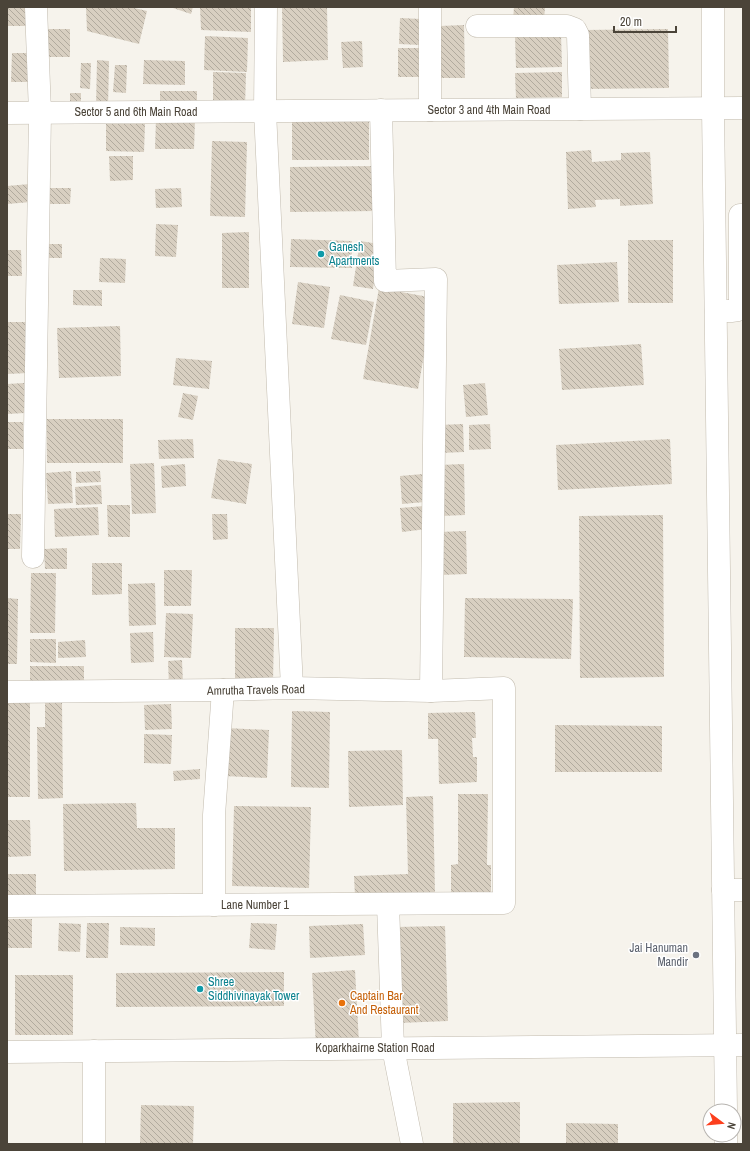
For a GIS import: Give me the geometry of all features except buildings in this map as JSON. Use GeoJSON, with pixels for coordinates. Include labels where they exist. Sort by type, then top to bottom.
{"type":"FeatureCollection","features":[{"type":"Feature","properties":{"kind":"street"},"geometry":{"type":"LineString","coordinates":[[33,557],[40,112],[36,7]]}},
{"type":"Feature","properties":{"kind":"street"},"geometry":{"type":"LineString","coordinates":[[266,7],[265,111],[292,688]]}},
{"type":"Feature","properties":{"kind":"street"},"geometry":{"type":"LineString","coordinates":[[430,7],[430,110]]}},
{"type":"Feature","properties":{"kind":"street"},"geometry":{"type":"LineString","coordinates":[[713,7],[716,311],[733,890],[734,1045],[727,1103]]}},
{"type":"Feature","properties":{"kind":"street"},"geometry":{"type":"LineString","coordinates":[[477,26],[567,26],[576,28],[578,35],[580,109]]}},
{"type":"Feature","properties":{"kind":"street","name":"Sector 3 and 4th Main Road"},"geometry":{"type":"LineString","coordinates":[[265,111],[743,108]]}},
{"type":"Feature","properties":{"kind":"street"},"geometry":{"type":"LineString","coordinates":[[381,110],[385,280],[436,279],[430,691]]}},
{"type":"Feature","properties":{"kind":"street","name":"Sector 5 and 6th Main Road"},"geometry":{"type":"LineString","coordinates":[[7,113],[265,111]]}},
{"type":"Feature","properties":{"kind":"street"},"geometry":{"type":"LineString","coordinates":[[715,215],[733,208],[742,215],[740,306],[738,310],[716,311]]}},
{"type":"Feature","properties":{"kind":"street","name":"Amrutha Travels Road"},"geometry":{"type":"LineString","coordinates":[[7,692],[292,688],[430,691],[504,688],[504,903]]}},
{"type":"Feature","properties":{"kind":"street"},"geometry":{"type":"LineString","coordinates":[[214,905],[214,815],[223,690]]}},
{"type":"Feature","properties":{"kind":"street","name":"Lane Number 1"},"geometry":{"type":"LineString","coordinates":[[7,906],[504,903]]}},
{"type":"Feature","properties":{"kind":"street"},"geometry":{"type":"LineString","coordinates":[[388,904],[393,1048],[412,1144]]}},
{"type":"Feature","properties":{"kind":"street","name":"Koparkhairne Station Road"},"geometry":{"type":"LineString","coordinates":[[7,1052],[734,1045]]}},
{"type":"Feature","properties":{"kind":"street"},"geometry":{"type":"LineString","coordinates":[[94,1051],[94,1144]]}},
{"type":"Feature","properties":{"kind":"place","name":"Ganesh Apartments"},"geometry":{"type":"Point","coordinates":[321,254]}},
{"type":"Feature","properties":{"kind":"place","name":"Jai Hanuman Mandir"},"geometry":{"type":"Point","coordinates":[696,955]}},
{"type":"Feature","properties":{"kind":"place","name":"Shree Siddhivinayak Tower"},"geometry":{"type":"Point","coordinates":[200,989]}},
{"type":"Feature","properties":{"kind":"place","name":"Captain Bar And Restaurant"},"geometry":{"type":"Point","coordinates":[342,1003]}}]}
